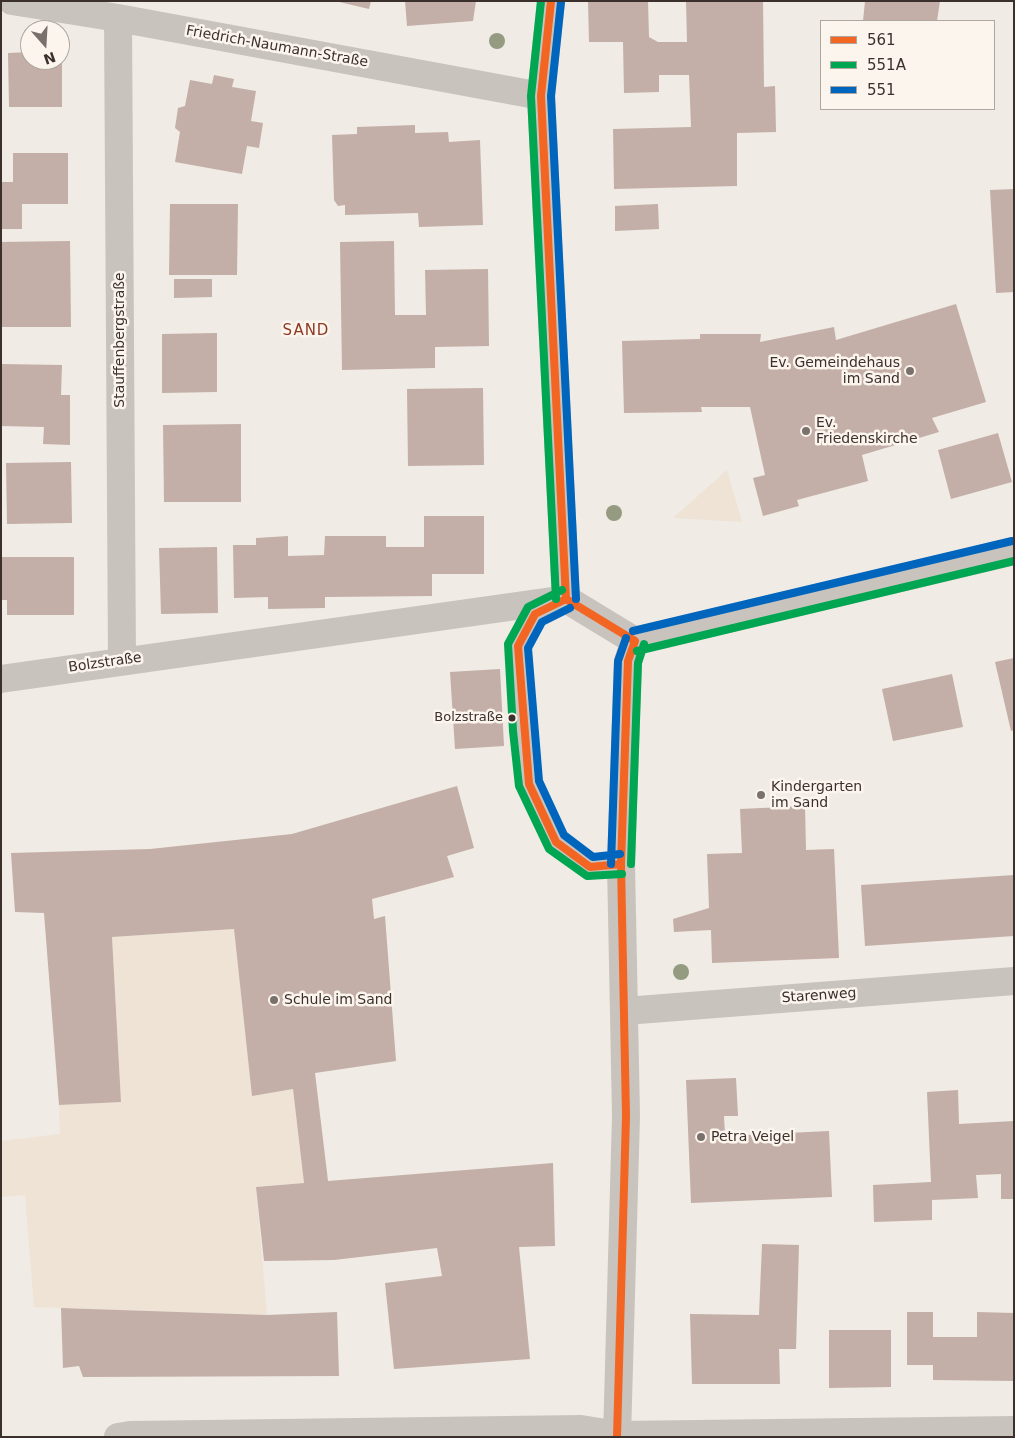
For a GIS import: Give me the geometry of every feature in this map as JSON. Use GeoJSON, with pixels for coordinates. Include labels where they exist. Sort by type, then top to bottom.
{"type":"FeatureCollection","features":[{"type":"Feature","properties":{"kind":"street","name":"Friedrich-Naumann-Straße"},"geometry":{"type":"LineString","coordinates":[[12,1],[118,18],[541,96]]}},
{"type":"Feature","properties":{"kind":"street"},"geometry":{"type":"LineString","coordinates":[[551,1],[541,96],[566,599],[635,640],[1014,551]]}},
{"type":"Feature","properties":{"kind":"street","name":"Stauffenbergstraße"},"geometry":{"type":"LineString","coordinates":[[118,18],[122,661]]}},
{"type":"Feature","properties":{"kind":"street","name":"Bolzstraße"},"geometry":{"type":"LineString","coordinates":[[1,678],[566,599]]}},
{"type":"Feature","properties":{"kind":"street"},"geometry":{"type":"LineString","coordinates":[[617,1436],[626,1116],[621,864],[628,661],[635,640]]}},
{"type":"Feature","properties":{"kind":"street","name":"Starenweg"},"geometry":{"type":"LineString","coordinates":[[625,1011],[1014,981]]}},
{"type":"Feature","properties":{"kind":"street"},"geometry":{"type":"LineString","coordinates":[[126,1436],[580,1429],[617,1436],[1014,1430]]}},
{"type":"Feature","properties":{"kind":"lane"},"geometry":{"type":"LineString","coordinates":[[566,599],[535,614],[518,646],[523,730],[529,784],[556,842],[590,867],[621,864]]}},
{"type":"Feature","properties":{"kind":"shaded area"},"geometry":{"type":"Polygon","coordinates":[[[727,470],[742,522],[673,518],[727,470]]]}},
{"type":"Feature","properties":{"kind":"shaded area"},"geometry":{"type":"Polygon","coordinates":[[[234,929],[252,1095],[293,1089],[304,1183],[256,1187],[267,1315],[34,1307],[25,1195],[1,1197],[1,1141],[60,1134],[59,1105],[121,1101],[112,937],[234,929]]]}},
{"type":"Feature","properties":{"kind":"building"},"geometry":{"type":"Polygon","coordinates":[[[335,1],[371,1],[369,9],[335,1]]]}},
{"type":"Feature","properties":{"kind":"building"},"geometry":{"type":"Polygon","coordinates":[[[405,1],[476,1],[473,21],[407,26],[405,1]]]}},
{"type":"Feature","properties":{"kind":"building"},"geometry":{"type":"Polygon","coordinates":[[[588,1],[648,1],[649,37],[658,42],[687,42],[686,1],[763,1],[764,87],[775,86],[776,132],[737,133],[737,186],[614,189],[613,129],[691,127],[689,75],[659,75],[659,92],[624,93],[623,42],[589,42],[588,1]]]}},
{"type":"Feature","properties":{"kind":"building"},"geometry":{"type":"Polygon","coordinates":[[[865,1],[940,1],[937,20],[863,20],[865,1]]]}},
{"type":"Feature","properties":{"kind":"building"},"geometry":{"type":"Polygon","coordinates":[[[20,52],[20,70],[62,70],[62,107],[9,107],[8,53],[20,52]]]}},
{"type":"Feature","properties":{"kind":"building"},"geometry":{"type":"Polygon","coordinates":[[[214,75],[234,79],[232,87],[256,91],[251,121],[263,123],[259,148],[247,146],[242,174],[175,162],[180,132],[175,128],[178,108],[185,106],[190,80],[212,84],[214,75]]]}},
{"type":"Feature","properties":{"kind":"building"},"geometry":{"type":"Polygon","coordinates":[[[415,125],[415,133],[448,132],[449,142],[480,140],[483,225],[419,227],[418,213],[345,215],[345,205],[338,206],[334,200],[332,135],[357,134],[357,127],[415,125]]]}},
{"type":"Feature","properties":{"kind":"building"},"geometry":{"type":"Polygon","coordinates":[[[13,153],[68,153],[68,204],[22,204],[22,229],[1,229],[1,182],[13,182],[13,153]]]}},
{"type":"Feature","properties":{"kind":"building"},"geometry":{"type":"Polygon","coordinates":[[[1014,189],[1014,292],[996,293],[990,190],[1014,189]]]}},
{"type":"Feature","properties":{"kind":"building"},"geometry":{"type":"Polygon","coordinates":[[[170,204],[238,204],[237,275],[169,275],[170,204]]]}},
{"type":"Feature","properties":{"kind":"building"},"geometry":{"type":"Polygon","coordinates":[[[658,204],[659,229],[615,231],[615,206],[658,204]]]}},
{"type":"Feature","properties":{"kind":"building"},"geometry":{"type":"Polygon","coordinates":[[[70,241],[71,327],[1,327],[1,242],[70,241]]]}},
{"type":"Feature","properties":{"kind":"building"},"geometry":{"type":"Polygon","coordinates":[[[394,241],[395,315],[426,315],[425,270],[488,269],[489,346],[435,347],[435,368],[342,370],[340,242],[394,241]]]}},
{"type":"Feature","properties":{"kind":"building"},"geometry":{"type":"Polygon","coordinates":[[[174,279],[212,279],[212,297],[174,298],[174,279]]]}},
{"type":"Feature","properties":{"kind":"building"},"geometry":{"type":"Polygon","coordinates":[[[956,304],[986,402],[932,418],[939,432],[862,455],[868,481],[797,500],[799,506],[763,516],[753,478],[765,475],[750,407],[701,407],[702,412],[624,413],[622,341],[700,339],[700,334],[761,334],[760,342],[834,327],[836,340],[956,304]]]}},
{"type":"Feature","properties":{"kind":"building"},"geometry":{"type":"Polygon","coordinates":[[[217,333],[217,392],[162,393],[162,334],[217,333]]]}},
{"type":"Feature","properties":{"kind":"building"},"geometry":{"type":"Polygon","coordinates":[[[1,364],[62,365],[61,395],[70,395],[70,445],[43,444],[44,427],[1,426],[1,364]]]}},
{"type":"Feature","properties":{"kind":"building"},"geometry":{"type":"Polygon","coordinates":[[[483,388],[484,465],[408,466],[407,389],[483,388]]]}},
{"type":"Feature","properties":{"kind":"building"},"geometry":{"type":"Polygon","coordinates":[[[241,424],[241,502],[164,502],[163,425],[241,424]]]}},
{"type":"Feature","properties":{"kind":"building"},"geometry":{"type":"Polygon","coordinates":[[[998,433],[1012,482],[951,499],[938,450],[998,433]]]}},
{"type":"Feature","properties":{"kind":"building"},"geometry":{"type":"Polygon","coordinates":[[[71,462],[72,523],[7,524],[6,463],[71,462]]]}},
{"type":"Feature","properties":{"kind":"building"},"geometry":{"type":"Polygon","coordinates":[[[424,516],[484,516],[484,574],[432,574],[432,596],[325,597],[325,608],[268,609],[268,597],[234,598],[233,545],[256,545],[256,538],[288,536],[288,556],[324,555],[325,536],[386,536],[386,547],[424,547],[424,516]]]}},
{"type":"Feature","properties":{"kind":"building"},"geometry":{"type":"Polygon","coordinates":[[[217,547],[218,613],[161,614],[159,548],[217,547]]]}},
{"type":"Feature","properties":{"kind":"building"},"geometry":{"type":"Polygon","coordinates":[[[1,557],[74,557],[74,615],[7,615],[7,600],[1,600],[1,557]]]}},
{"type":"Feature","properties":{"kind":"building"},"geometry":{"type":"Polygon","coordinates":[[[1014,658],[1014,730],[1011,731],[995,662],[1014,658]]]}},
{"type":"Feature","properties":{"kind":"building"},"geometry":{"type":"Polygon","coordinates":[[[500,669],[504,746],[455,749],[450,672],[500,669]]]}},
{"type":"Feature","properties":{"kind":"building"},"geometry":{"type":"Polygon","coordinates":[[[952,674],[963,727],[893,741],[882,689],[952,674]]]}},
{"type":"Feature","properties":{"kind":"building"},"geometry":{"type":"Polygon","coordinates":[[[457,786],[474,848],[447,856],[454,877],[372,899],[374,919],[385,916],[396,1061],[315,1073],[328,1181],[553,1163],[555,1246],[519,1247],[530,1359],[394,1369],[385,1283],[442,1276],[437,1248],[334,1260],[264,1261],[256,1187],[304,1183],[293,1089],[252,1096],[234,929],[112,937],[121,1102],[59,1105],[44,913],[15,912],[11,853],[150,849],[292,834],[457,786]]]}},
{"type":"Feature","properties":{"kind":"building","name":"Kindergarten im Sand"},"geometry":{"type":"Polygon","coordinates":[[[805,806],[806,850],[834,849],[839,958],[712,963],[711,930],[674,932],[673,919],[709,908],[707,854],[742,853],[740,809],[805,806]]]}},
{"type":"Feature","properties":{"kind":"building"},"geometry":{"type":"Polygon","coordinates":[[[1014,875],[1014,936],[865,946],[861,885],[1014,875]]]}},
{"type":"Feature","properties":{"kind":"building"},"geometry":{"type":"Polygon","coordinates":[[[736,1078],[738,1116],[724,1116],[725,1136],[829,1131],[832,1197],[691,1203],[686,1080],[736,1078]]]}},
{"type":"Feature","properties":{"kind":"building"},"geometry":{"type":"Polygon","coordinates":[[[958,1090],[959,1124],[1014,1121],[1014,1199],[1001,1199],[1001,1174],[976,1175],[978,1198],[932,1200],[932,1220],[874,1222],[873,1185],[931,1182],[927,1092],[958,1090]]]}},
{"type":"Feature","properties":{"kind":"building"},"geometry":{"type":"Polygon","coordinates":[[[762,1244],[799,1245],[796,1349],[779,1349],[780,1384],[692,1384],[690,1314],[759,1315],[762,1244]]]}},
{"type":"Feature","properties":{"kind":"building"},"geometry":{"type":"Polygon","coordinates":[[[61,1308],[267,1315],[337,1312],[339,1376],[83,1377],[79,1366],[63,1368],[61,1308]]]}},
{"type":"Feature","properties":{"kind":"building"},"geometry":{"type":"Polygon","coordinates":[[[907,1312],[933,1312],[933,1337],[977,1337],[977,1312],[1014,1313],[1014,1381],[933,1380],[933,1365],[907,1365],[907,1312]]]}},
{"type":"Feature","properties":{"kind":"building"},"geometry":{"type":"Polygon","coordinates":[[[829,1330],[891,1330],[891,1387],[829,1388],[829,1330]]]}},
{"type":"Feature","properties":{"kind":"transit line","name":"551A"},"geometry":{"type":"LineString","coordinates":[[541,1],[531,96],[556,599]]}},
{"type":"Feature","properties":{"kind":"transit line","name":"561"},"geometry":{"type":"LineString","coordinates":[[551,1],[541,96],[566,599]]}},
{"type":"Feature","properties":{"kind":"transit line","name":"551"},"geometry":{"type":"LineString","coordinates":[[561,2],[551,96],[576,599]]}},
{"type":"Feature","properties":{"kind":"transit line","name":"551"},"geometry":{"type":"LineString","coordinates":[[633,631],[1012,541]]}},
{"type":"Feature","properties":{"kind":"transit line","name":"551A"},"geometry":{"type":"LineString","coordinates":[[637,651],[1014,561]]}},
{"type":"Feature","properties":{"kind":"transit line","name":"551A"},"geometry":{"type":"LineString","coordinates":[[562,590],[528,607],[508,644],[513,731],[519,786],[549,849],[587,876],[622,874]]}},
{"type":"Feature","properties":{"kind":"transit line","name":"561"},"geometry":{"type":"LineString","coordinates":[[566,599],[635,641],[628,661],[621,864],[626,1116],[617,1437]]}},
{"type":"Feature","properties":{"kind":"transit line","name":"561"},"geometry":{"type":"LineString","coordinates":[[566,599],[535,614],[518,646],[529,784],[556,842],[590,867],[621,864]]}},
{"type":"Feature","properties":{"kind":"transit line","name":"551"},"geometry":{"type":"LineString","coordinates":[[570,608],[542,622],[528,648],[539,781],[564,835],[593,857],[620,854]]}},
{"type":"Feature","properties":{"kind":"transit line","name":"551"},"geometry":{"type":"LineString","coordinates":[[611,864],[618,661],[626,638]]}},
{"type":"Feature","properties":{"kind":"transit line","name":"551A"},"geometry":{"type":"LineString","coordinates":[[631,864],[638,663],[644,644]]}},
{"type":"Feature","properties":{"kind":"place","name":"Ev. Gemeindehaus im Sand"},"geometry":{"type":"Point","coordinates":[910,371]}},
{"type":"Feature","properties":{"kind":"place","name":"Ev. Friedenskirche"},"geometry":{"type":"Point","coordinates":[806,431]}},
{"type":"Feature","properties":{"kind":"place","name":"Bolzstraße"},"geometry":{"type":"Point","coordinates":[512,718]}},
{"type":"Feature","properties":{"kind":"place","name":"Kindergarten im Sand"},"geometry":{"type":"Point","coordinates":[761,795]}},
{"type":"Feature","properties":{"kind":"place","name":"Schule im Sand"},"geometry":{"type":"Point","coordinates":[274,1000]}},
{"type":"Feature","properties":{"kind":"place","name":"Petra Veigel"},"geometry":{"type":"Point","coordinates":[701,1137]}},
{"type":"Feature","properties":{"kind":"district","name":"SAND"},"geometry":{"type":"Point","coordinates":[306,331]}}]}
